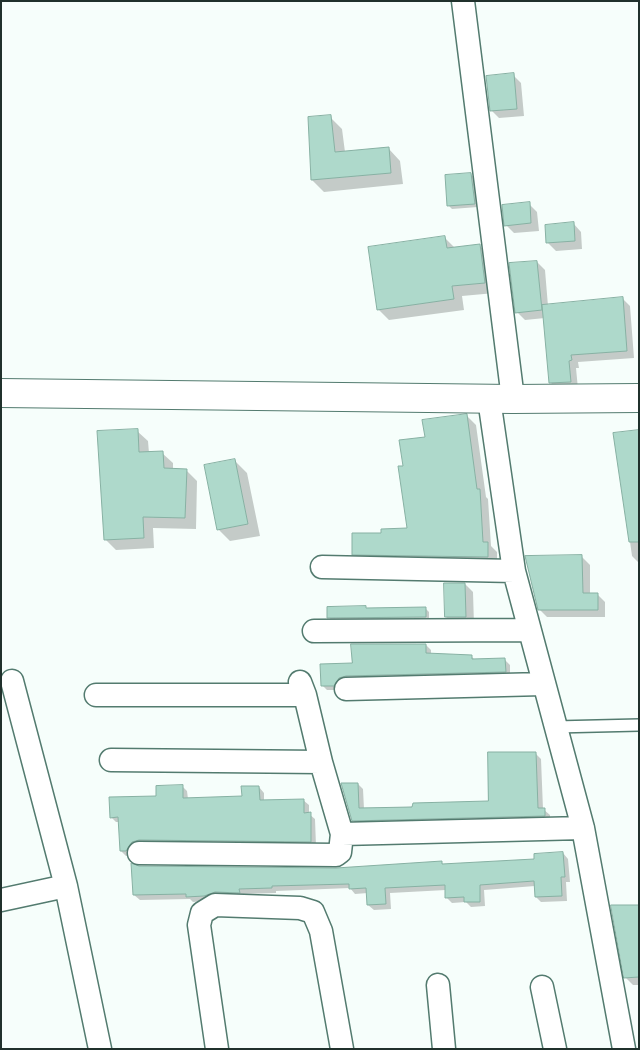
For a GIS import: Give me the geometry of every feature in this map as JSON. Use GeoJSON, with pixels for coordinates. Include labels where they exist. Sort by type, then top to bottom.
{"type":"FeatureCollection","features":[{"type":"Feature","properties":{"kind":"street"},"geometry":{"type":"LineString","coordinates":[[463,1],[501,399],[514,571],[583,828],[624,1049]]}},
{"type":"Feature","properties":{"kind":"street"},"geometry":{"type":"LineString","coordinates":[[1,393],[501,399],[639,398]]}},
{"type":"Feature","properties":{"kind":"street"},"geometry":{"type":"LineString","coordinates":[[322,567],[514,571]]}},
{"type":"Feature","properties":{"kind":"street"},"geometry":{"type":"LineString","coordinates":[[314,631],[529,630]]}},
{"type":"Feature","properties":{"kind":"street"},"geometry":{"type":"LineString","coordinates":[[12,681],[66,886],[100,1049]]}},
{"type":"Feature","properties":{"kind":"street"},"geometry":{"type":"LineString","coordinates":[[346,689],[543,684]]}},
{"type":"Feature","properties":{"kind":"street"},"geometry":{"type":"LineString","coordinates":[[96,695],[302,689],[342,834],[340,852],[336,855],[139,853]]}},
{"type":"Feature","properties":{"kind":"street"},"geometry":{"type":"LineString","coordinates":[[111,760],[321,762]]}},
{"type":"Feature","properties":{"kind":"street"},"geometry":{"type":"LineString","coordinates":[[342,834],[583,828]]}},
{"type":"Feature","properties":{"kind":"street"},"geometry":{"type":"LineString","coordinates":[[1,900],[66,886]]}},
{"type":"Feature","properties":{"kind":"street"},"geometry":{"type":"LineString","coordinates":[[216,1049],[199,925],[202,913],[215,905],[300,908],[313,912],[321,931],[342,1049]]}},
{"type":"Feature","properties":{"kind":"street"},"geometry":{"type":"LineString","coordinates":[[438,985],[444,1049]]}},
{"type":"Feature","properties":{"kind":"street"},"geometry":{"type":"LineString","coordinates":[[542,987],[554,1049]]}},
{"type":"Feature","properties":{"kind":"lane"},"geometry":{"type":"LineString","coordinates":[[555,727],[639,725]]}},
{"type":"Feature","properties":{"kind":"building"},"geometry":{"type":"Polygon","coordinates":[[[514,73],[517,109],[490,111],[486,76],[514,73]]]}},
{"type":"Feature","properties":{"kind":"building"},"geometry":{"type":"Polygon","coordinates":[[[331,115],[335,152],[389,147],[391,173],[311,180],[308,117],[331,115]]]}},
{"type":"Feature","properties":{"kind":"building"},"geometry":{"type":"Polygon","coordinates":[[[471,173],[475,204],[447,206],[445,175],[471,173]]]}},
{"type":"Feature","properties":{"kind":"building"},"geometry":{"type":"Polygon","coordinates":[[[530,202],[531,223],[504,226],[502,205],[530,202]]]}},
{"type":"Feature","properties":{"kind":"building"},"geometry":{"type":"Polygon","coordinates":[[[574,222],[575,241],[546,243],[545,225],[574,222]]]}},
{"type":"Feature","properties":{"kind":"building"},"geometry":{"type":"Polygon","coordinates":[[[445,236],[447,248],[480,244],[485,283],[452,286],[454,299],[377,310],[368,247],[445,236]]]}},
{"type":"Feature","properties":{"kind":"building"},"geometry":{"type":"Polygon","coordinates":[[[537,261],[542,310],[515,313],[509,263],[537,261]]]}},
{"type":"Feature","properties":{"kind":"building"},"geometry":{"type":"Polygon","coordinates":[[[623,297],[627,351],[571,355],[572,360],[569,361],[571,382],[549,383],[542,305],[623,297]]]}},
{"type":"Feature","properties":{"kind":"building"},"geometry":{"type":"Polygon","coordinates":[[[467,414],[477,489],[480,489],[483,542],[488,542],[488,557],[352,555],[352,533],[381,533],[381,529],[407,528],[398,466],[403,466],[399,440],[425,437],[422,420],[467,414]]]}},
{"type":"Feature","properties":{"kind":"building"},"geometry":{"type":"Polygon","coordinates":[[[138,429],[139,452],[163,451],[164,468],[187,469],[185,518],[143,517],[144,538],[104,540],[97,431],[138,429]]]}},
{"type":"Feature","properties":{"kind":"building"},"geometry":{"type":"Polygon","coordinates":[[[639,430],[639,542],[629,542],[613,433],[639,430]]]}},
{"type":"Feature","properties":{"kind":"building"},"geometry":{"type":"Polygon","coordinates":[[[235,459],[248,524],[217,530],[204,465],[235,459]]]}},
{"type":"Feature","properties":{"kind":"building"},"geometry":{"type":"Polygon","coordinates":[[[582,555],[583,593],[598,593],[598,610],[538,610],[525,556],[582,555]]]}},
{"type":"Feature","properties":{"kind":"building"},"geometry":{"type":"Polygon","coordinates":[[[444,583],[465,583],[466,617],[445,617],[444,583]]]}},
{"type":"Feature","properties":{"kind":"building"},"geometry":{"type":"Polygon","coordinates":[[[366,606],[366,608],[426,607],[426,617],[327,618],[327,607],[366,606]]]}},
{"type":"Feature","properties":{"kind":"building"},"geometry":{"type":"Polygon","coordinates":[[[351,644],[426,644],[426,653],[472,655],[472,659],[505,658],[506,672],[346,676],[339,678],[334,686],[321,686],[320,664],[352,663],[351,644]]]}},
{"type":"Feature","properties":{"kind":"building"},"geometry":{"type":"Polygon","coordinates":[[[488,752],[536,752],[538,808],[545,808],[545,816],[352,821],[341,783],[358,783],[359,808],[412,807],[413,803],[488,801],[488,752]]]}},
{"type":"Feature","properties":{"kind":"building"},"geometry":{"type":"Polygon","coordinates":[[[183,785],[183,798],[242,796],[241,786],[259,786],[260,800],[304,799],[304,813],[311,812],[311,842],[139,840],[132,842],[126,851],[120,851],[118,817],[110,818],[109,797],[156,796],[156,786],[183,785]]]}},
{"type":"Feature","properties":{"kind":"building"},"geometry":{"type":"Polygon","coordinates":[[[563,852],[565,877],[561,877],[562,896],[535,897],[534,881],[480,885],[480,902],[464,902],[464,897],[445,898],[445,885],[385,888],[386,904],[367,905],[366,888],[349,889],[349,884],[272,886],[272,888],[239,889],[240,893],[215,892],[204,896],[186,897],[186,894],[133,895],[131,863],[139,866],[336,868],[442,861],[442,864],[534,859],[534,854],[563,852]]]}},
{"type":"Feature","properties":{"kind":"building"},"geometry":{"type":"Polygon","coordinates":[[[611,905],[639,905],[639,977],[624,978],[611,905]]]}}]}
